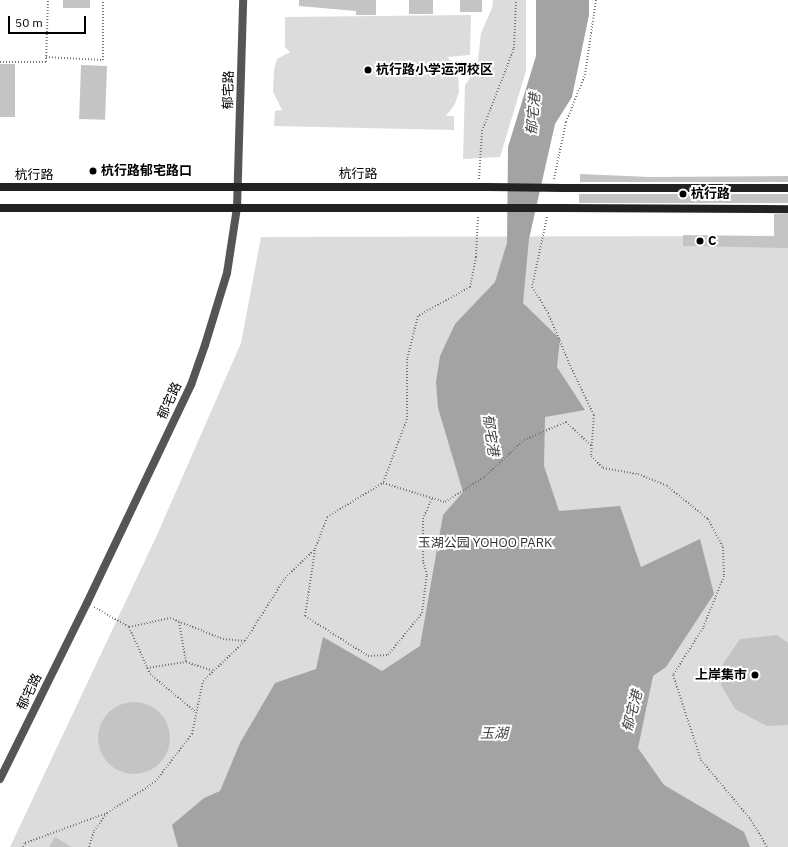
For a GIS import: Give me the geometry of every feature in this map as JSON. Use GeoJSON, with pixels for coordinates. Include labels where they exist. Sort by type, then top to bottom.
{"type":"FeatureCollection","features":[{"type":"Feature","properties":{"kind":"main road","name":"杭行路"},"geometry":{"type":"LineString","coordinates":[[0,187],[239,186],[788,188]]}},
{"type":"Feature","properties":{"kind":"main road"},"geometry":{"type":"LineString","coordinates":[[0,208],[788,209]]}},
{"type":"Feature","properties":{"kind":"street","name":"郁宅路"},"geometry":{"type":"LineString","coordinates":[[0,779],[88,603],[191,386],[226,273],[237,208],[239,186],[243,0]]}},
{"type":"Feature","properties":{"kind":"path"},"geometry":{"type":"LineString","coordinates":[[0,62],[46,62],[48,0]]}},
{"type":"Feature","properties":{"kind":"path"},"geometry":{"type":"LineString","coordinates":[[46,57],[103,60],[103,0]]}},
{"type":"Feature","properties":{"kind":"path"},"geometry":{"type":"LineString","coordinates":[[483,187],[482,131],[514,48],[516,0]]}},
{"type":"Feature","properties":{"kind":"path"},"geometry":{"type":"LineString","coordinates":[[554,182],[566,122],[586,75],[596,0]]}},
{"type":"Feature","properties":{"kind":"path"},"geometry":{"type":"LineString","coordinates":[[432,498],[423,519],[423,562],[427,574],[422,613],[388,655],[368,656],[305,616],[315,549],[327,517],[383,483],[406,419],[407,359],[418,316],[470,287],[476,258],[481,208]]}},
{"type":"Feature","properties":{"kind":"path"},"geometry":{"type":"LineString","coordinates":[[548,212],[532,287],[548,312],[570,365],[594,415],[592,456],[603,468],[638,474],[667,486],[708,518],[723,546],[724,576],[703,628],[673,675],[701,760],[751,820],[767,847]]}},
{"type":"Feature","properties":{"kind":"path"},"geometry":{"type":"LineString","coordinates":[[383,483],[445,502],[484,477],[524,440],[566,422],[592,446]]}},
{"type":"Feature","properties":{"kind":"path"},"geometry":{"type":"LineString","coordinates":[[23,847],[25,843],[107,813],[155,782],[192,734],[203,681],[245,641],[285,578],[315,549]]}},
{"type":"Feature","properties":{"kind":"path"},"geometry":{"type":"LineString","coordinates":[[88,603],[130,627],[150,674],[197,713]]}},
{"type":"Feature","properties":{"kind":"path"},"geometry":{"type":"LineString","coordinates":[[130,627],[170,618],[223,639],[245,641]]}},
{"type":"Feature","properties":{"kind":"path"},"geometry":{"type":"LineString","coordinates":[[179,622],[186,662]]}},
{"type":"Feature","properties":{"kind":"path"},"geometry":{"type":"LineString","coordinates":[[147,668],[186,662],[214,671]]}},
{"type":"Feature","properties":{"kind":"path"},"geometry":{"type":"LineString","coordinates":[[89,847],[94,830],[107,813]]}},
{"type":"Feature","properties":{"kind":"green space"},"geometry":{"type":"Polygon","coordinates":[[[493,0],[526,0],[526,71],[500,157],[463,159],[465,85],[477,69],[481,33],[492,8],[493,0]]]}},
{"type":"Feature","properties":{"kind":"green space","name":"杭行路小学运河校区"},"geometry":{"type":"Polygon","coordinates":[[[471,15],[470,55],[447,57],[458,71],[459,92],[455,104],[446,116],[454,116],[454,130],[274,126],[275,111],[282,110],[273,92],[274,70],[277,59],[290,52],[285,47],[285,17],[471,15]]]}},
{"type":"Feature","properties":{"kind":"green space","name":"玉湖公园 YOHOO PARK"},"geometry":{"type":"Polygon","coordinates":[[[788,236],[788,847],[10,847],[157,535],[241,343],[261,237],[788,236]]]}},
{"type":"Feature","properties":{"kind":"water","name":"玉湖"},"geometry":{"type":"Polygon","coordinates":[[[536,0],[589,0],[589,15],[572,97],[555,124],[529,239],[523,303],[560,339],[557,367],[585,410],[545,417],[544,466],[559,511],[620,506],[641,567],[700,539],[714,594],[666,667],[653,676],[638,748],[664,785],[744,832],[750,847],[178,847],[172,825],[204,798],[220,791],[240,743],[275,683],[316,669],[323,637],[382,671],[420,646],[443,515],[463,492],[438,408],[436,382],[440,356],[455,324],[495,282],[507,243],[508,147],[536,56],[536,0]]]}},
{"type":"Feature","properties":{"kind":"building"},"geometry":{"type":"Polygon","coordinates":[[[63,0],[90,0],[90,8],[63,8],[63,0]]]}},
{"type":"Feature","properties":{"kind":"building"},"geometry":{"type":"Polygon","coordinates":[[[299,0],[376,0],[376,15],[356,15],[356,11],[299,6],[299,0]]]}},
{"type":"Feature","properties":{"kind":"building"},"geometry":{"type":"Polygon","coordinates":[[[409,0],[433,0],[433,14],[409,14],[409,0]]]}},
{"type":"Feature","properties":{"kind":"building"},"geometry":{"type":"Polygon","coordinates":[[[460,0],[482,0],[482,12],[460,12],[460,0]]]}},
{"type":"Feature","properties":{"kind":"building"},"geometry":{"type":"Polygon","coordinates":[[[0,64],[15,64],[15,117],[0,117],[0,64]]]}},
{"type":"Feature","properties":{"kind":"building"},"geometry":{"type":"Polygon","coordinates":[[[81,65],[107,66],[105,120],[79,119],[81,65]]]}},
{"type":"Feature","properties":{"kind":"building"},"geometry":{"type":"Polygon","coordinates":[[[580,174],[650,177],[788,176],[788,182],[580,182],[580,174]]]}},
{"type":"Feature","properties":{"kind":"building"},"geometry":{"type":"Polygon","coordinates":[[[579,194],[788,194],[788,203],[579,203],[579,194]]]}},
{"type":"Feature","properties":{"kind":"building"},"geometry":{"type":"Polygon","coordinates":[[[774,214],[788,214],[788,248],[683,246],[683,235],[774,236],[774,214]]]}},
{"type":"Feature","properties":{"kind":"building","name":"上岸集市"},"geometry":{"type":"Polygon","coordinates":[[[777,635],[788,643],[788,725],[767,726],[735,709],[721,685],[723,664],[740,639],[777,635]]]}},
{"type":"Feature","properties":{"kind":"building"},"geometry":{"type":"Polygon","coordinates":[[[127,702],[141,702],[148,704],[160,712],[168,724],[170,738],[168,752],[160,764],[148,772],[141,774],[127,774],[120,772],[108,764],[100,752],[98,745],[98,731],[100,724],[108,712],[120,704],[127,702]]]}},
{"type":"Feature","properties":{"kind":"building"},"geometry":{"type":"Polygon","coordinates":[[[55,837],[72,847],[49,847],[55,837]]]}},
{"type":"Feature","properties":{"kind":"place","name":"杭行路小学运河校区"},"geometry":{"type":"Point","coordinates":[368,70]}},
{"type":"Feature","properties":{"kind":"place","name":"杭行路郁宅路口"},"geometry":{"type":"Point","coordinates":[93,171]}},
{"type":"Feature","properties":{"kind":"place","name":"杭行路"},"geometry":{"type":"Point","coordinates":[683,194]}},
{"type":"Feature","properties":{"kind":"place","name":"C"},"geometry":{"type":"Point","coordinates":[700,241]}},
{"type":"Feature","properties":{"kind":"place","name":"上岸集市"},"geometry":{"type":"Point","coordinates":[755,675]}},
{"type":"Feature","properties":{"kind":"water label","name":"郁宅港"},"geometry":{"type":"Point","coordinates":[533,114]}},
{"type":"Feature","properties":{"kind":"water label","name":"郁宅港"},"geometry":{"type":"Point","coordinates":[491,435]}},
{"type":"Feature","properties":{"kind":"water label","name":"郁宅港"},"geometry":{"type":"Point","coordinates":[632,711]}}]}
